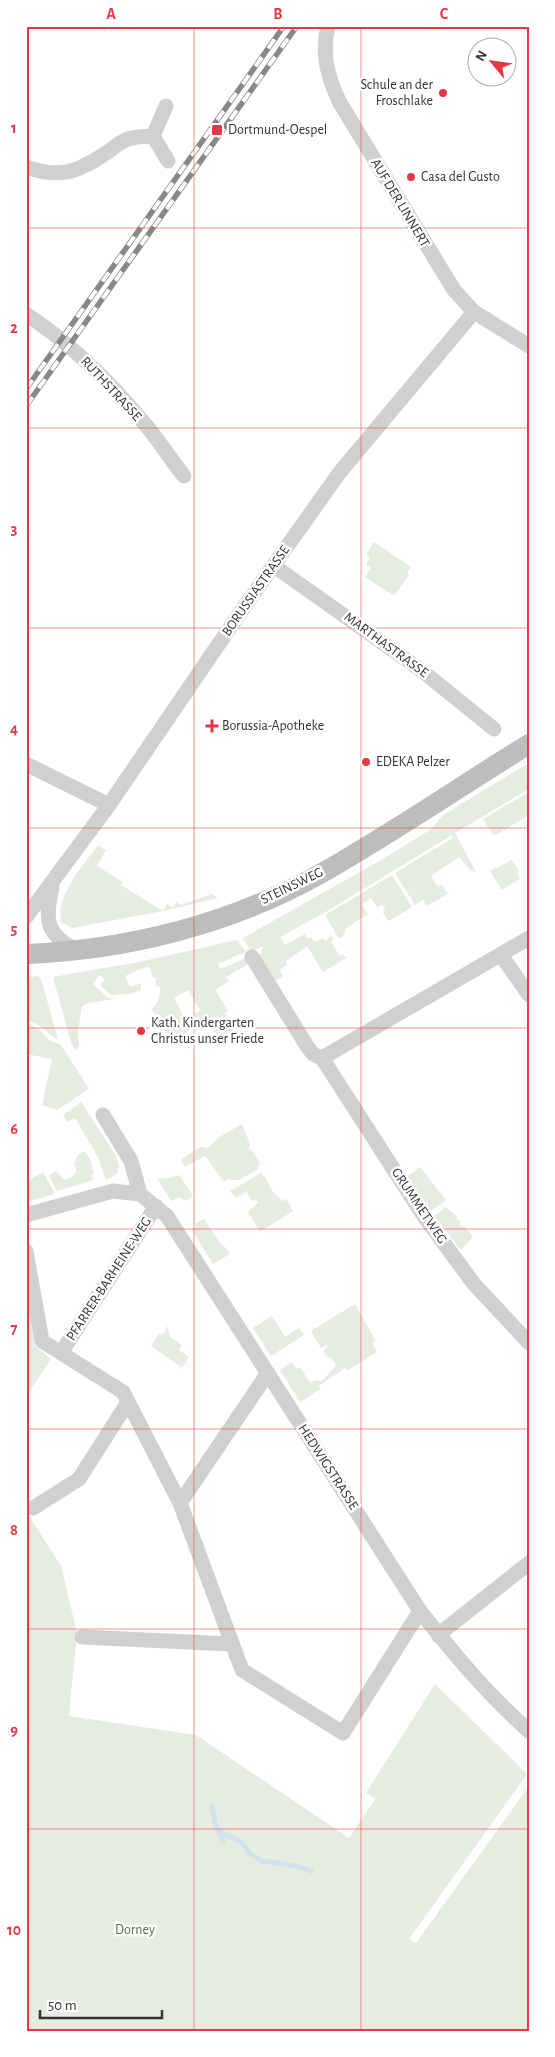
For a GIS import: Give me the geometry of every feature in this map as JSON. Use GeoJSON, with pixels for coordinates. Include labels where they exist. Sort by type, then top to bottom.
{"type":"FeatureCollection","features":[{"type":"Feature","properties":{"kind":"main road","name":"STEINSWEG"},"geometry":{"type":"LineString","coordinates":[[26,954],[78,951],[140,940],[184,929],[237,912],[319,874],[529,744]]}},
{"type":"Feature","properties":{"kind":"street","name":"AUF DER LINNERT"},"geometry":{"type":"LineString","coordinates":[[328,26],[324,46],[332,86],[340,103],[436,263],[454,290],[474,312],[529,346]]}},
{"type":"Feature","properties":{"kind":"street"},"geometry":{"type":"LineString","coordinates":[[153,136],[166,106]]}},
{"type":"Feature","properties":{"kind":"street"},"geometry":{"type":"LineString","coordinates":[[153,136],[168,160]]}},
{"type":"Feature","properties":{"kind":"street"},"geometry":{"type":"LineString","coordinates":[[26,166],[51,172],[77,170],[85,167],[127,139],[153,136]]}},
{"type":"Feature","properties":{"kind":"street","name":"BORUSSIASTRASSE"},"geometry":{"type":"LineString","coordinates":[[26,917],[109,805],[340,472],[474,312]]}},
{"type":"Feature","properties":{"kind":"street","name":"RUTHSTRASSE"},"geometry":{"type":"LineString","coordinates":[[26,314],[54,332],[81,356],[136,413],[184,476]]}},
{"type":"Feature","properties":{"kind":"street","name":"MARTHASTRASSE"},"geometry":{"type":"LineString","coordinates":[[274,566],[421,670],[494,729]]}},
{"type":"Feature","properties":{"kind":"street"},"geometry":{"type":"LineString","coordinates":[[26,764],[109,805]]}},
{"type":"Feature","properties":{"kind":"street","name":"BORUSSIASTRASSE"},"geometry":{"type":"LineString","coordinates":[[53,883],[47,911],[49,926],[64,944],[78,951]]}},
{"type":"Feature","properties":{"kind":"street"},"geometry":{"type":"LineString","coordinates":[[322,1058],[529,938]]}},
{"type":"Feature","properties":{"kind":"street"},"geometry":{"type":"LineString","coordinates":[[501,955],[529,994]]}},
{"type":"Feature","properties":{"kind":"street","name":"GRUMMETWEG"},"geometry":{"type":"LineString","coordinates":[[252,958],[307,1046],[313,1054],[322,1058],[423,1215],[474,1284],[529,1343]]}},
{"type":"Feature","properties":{"kind":"street"},"geometry":{"type":"LineString","coordinates":[[26,1215],[113,1191],[140,1194],[131,1161],[103,1115]]}},
{"type":"Feature","properties":{"kind":"street","name":"HEDWIGSTRASSE"},"geometry":{"type":"LineString","coordinates":[[140,1194],[168,1216],[420,1611],[438,1635],[492,1696],[529,1731]]}},
{"type":"Feature","properties":{"kind":"street","name":"PFARRER-BARHEINE-WEG"},"geometry":{"type":"LineString","coordinates":[[61,1353],[156,1206]]}},
{"type":"Feature","properties":{"kind":"street","name":"PFARRER-BARHEINE-WEG"},"geometry":{"type":"LineString","coordinates":[[26,1251],[42,1341],[123,1392],[180,1503],[242,1670],[343,1733],[420,1611]]}},
{"type":"Feature","properties":{"kind":"street"},"geometry":{"type":"LineString","coordinates":[[180,1503],[268,1373]]}},
{"type":"Feature","properties":{"kind":"street"},"geometry":{"type":"LineString","coordinates":[[33,1508],[79,1479],[128,1402]]}},
{"type":"Feature","properties":{"kind":"street"},"geometry":{"type":"LineString","coordinates":[[438,1635],[529,1563]]}},
{"type":"Feature","properties":{"kind":"street"},"geometry":{"type":"LineString","coordinates":[[82,1637],[231,1644]]}},
{"type":"Feature","properties":{"kind":"green space"},"geometry":{"type":"Polygon","coordinates":[[[374,542],[411,567],[407,573],[409,575],[394,596],[365,577],[371,568],[366,564],[370,557],[366,555],[374,542]]]}},
{"type":"Feature","properties":{"kind":"green space"},"geometry":{"type":"Polygon","coordinates":[[[529,763],[529,789],[455,833],[476,872],[471,871],[459,857],[431,876],[438,887],[442,885],[448,894],[426,906],[423,900],[415,905],[395,873],[453,838],[452,835],[324,913],[280,937],[285,945],[305,934],[307,938],[311,938],[316,942],[323,938],[326,941],[331,935],[333,939],[331,942],[340,956],[343,954],[346,958],[323,972],[307,946],[286,961],[287,965],[279,970],[283,976],[273,982],[259,958],[263,946],[251,952],[243,938],[381,860],[430,830],[443,815],[529,763]]]}},
{"type":"Feature","properties":{"kind":"green space"},"geometry":{"type":"Polygon","coordinates":[[[527,793],[529,815],[494,836],[483,819],[527,793]]]}},
{"type":"Feature","properties":{"kind":"green space"},"geometry":{"type":"Polygon","coordinates":[[[98,845],[106,850],[97,866],[123,882],[121,885],[163,911],[72,928],[62,923],[60,913],[62,903],[71,882],[98,845]]]}},
{"type":"Feature","properties":{"kind":"green space"},"geometry":{"type":"Polygon","coordinates":[[[512,860],[519,871],[517,873],[520,879],[502,890],[490,871],[512,860]]]}},
{"type":"Feature","properties":{"kind":"green space"},"geometry":{"type":"Polygon","coordinates":[[[392,875],[412,907],[389,921],[383,913],[385,906],[380,905],[378,908],[371,898],[362,904],[368,914],[346,928],[343,937],[339,939],[325,915],[392,875]]]}},
{"type":"Feature","properties":{"kind":"green space"},"geometry":{"type":"Polygon","coordinates":[[[212,894],[218,898],[163,911],[167,904],[173,908],[176,902],[181,905],[212,894]]]}},
{"type":"Feature","properties":{"kind":"green space"},"geometry":{"type":"Polygon","coordinates":[[[237,940],[246,952],[218,964],[221,969],[247,957],[251,963],[226,977],[229,981],[216,991],[228,1011],[225,1013],[233,1025],[238,1022],[243,1025],[219,1038],[209,1024],[196,1031],[194,1027],[175,1041],[171,1039],[151,1009],[157,1003],[160,987],[156,986],[156,978],[153,977],[149,966],[125,976],[130,987],[141,983],[141,990],[130,994],[111,995],[100,985],[105,979],[99,975],[93,984],[107,997],[115,999],[88,1003],[82,1006],[78,1031],[79,1046],[75,1050],[71,1042],[53,977],[139,962],[237,940]],[[188,990],[174,998],[185,1019],[200,1010],[188,990]]]}},
{"type":"Feature","properties":{"kind":"green space"},"geometry":{"type":"Polygon","coordinates":[[[38,976],[41,979],[58,1039],[55,1039],[38,1024],[26,1021],[26,977],[38,976]]]}},
{"type":"Feature","properties":{"kind":"green space"},"geometry":{"type":"Polygon","coordinates":[[[29,1024],[40,1030],[50,1041],[61,1045],[89,1089],[57,1110],[42,1105],[52,1059],[26,1054],[26,1025],[29,1024]]]}},
{"type":"Feature","properties":{"kind":"green space"},"geometry":{"type":"Polygon","coordinates":[[[81,1102],[116,1156],[119,1166],[117,1174],[106,1180],[98,1157],[75,1118],[67,1122],[63,1115],[81,1102]]]}},
{"type":"Feature","properties":{"kind":"green space"},"geometry":{"type":"Polygon","coordinates":[[[242,1124],[250,1144],[249,1149],[260,1163],[258,1169],[239,1180],[231,1180],[229,1178],[224,1182],[205,1156],[185,1167],[181,1160],[200,1147],[208,1148],[221,1136],[242,1124]]]}},
{"type":"Feature","properties":{"kind":"green space"},"geometry":{"type":"Polygon","coordinates":[[[84,1151],[90,1159],[94,1173],[92,1175],[93,1180],[57,1191],[49,1175],[56,1171],[64,1180],[73,1176],[77,1171],[74,1164],[77,1156],[84,1151]]]}},
{"type":"Feature","properties":{"kind":"green space"},"geometry":{"type":"Polygon","coordinates":[[[420,1167],[446,1200],[431,1211],[407,1177],[420,1167]]]}},
{"type":"Feature","properties":{"kind":"green space"},"geometry":{"type":"Polygon","coordinates":[[[43,1172],[55,1194],[26,1202],[26,1182],[43,1172]]]}},
{"type":"Feature","properties":{"kind":"green space"},"geometry":{"type":"Polygon","coordinates":[[[261,1173],[273,1192],[283,1201],[286,1199],[293,1211],[260,1232],[248,1212],[258,1203],[256,1200],[252,1201],[247,1193],[248,1191],[236,1198],[230,1191],[261,1173]]]}},
{"type":"Feature","properties":{"kind":"green space"},"geometry":{"type":"Polygon","coordinates":[[[179,1175],[193,1196],[186,1201],[179,1197],[171,1201],[157,1178],[169,1178],[179,1175]]]}},
{"type":"Feature","properties":{"kind":"green space"},"geometry":{"type":"Polygon","coordinates":[[[446,1207],[461,1222],[459,1225],[465,1227],[473,1237],[461,1250],[434,1216],[446,1207]]]}},
{"type":"Feature","properties":{"kind":"green space"},"geometry":{"type":"Polygon","coordinates":[[[204,1219],[222,1246],[230,1254],[213,1264],[192,1230],[196,1227],[195,1224],[204,1219]]]}},
{"type":"Feature","properties":{"kind":"green space"},"geometry":{"type":"Polygon","coordinates":[[[26,1293],[35,1346],[51,1359],[26,1397],[26,1293]]]}},
{"type":"Feature","properties":{"kind":"green space"},"geometry":{"type":"Polygon","coordinates":[[[355,1304],[376,1341],[372,1343],[377,1352],[347,1371],[345,1368],[319,1386],[320,1389],[300,1402],[280,1370],[292,1362],[296,1369],[300,1367],[310,1383],[317,1380],[321,1382],[336,1366],[331,1357],[328,1358],[323,1351],[327,1348],[326,1345],[321,1348],[311,1331],[355,1304]]]}},
{"type":"Feature","properties":{"kind":"green space"},"geometry":{"type":"Polygon","coordinates":[[[272,1316],[285,1337],[299,1328],[304,1335],[271,1356],[253,1328],[272,1316]]]}},
{"type":"Feature","properties":{"kind":"green space"},"geometry":{"type":"Polygon","coordinates":[[[167,1325],[170,1337],[182,1345],[179,1350],[189,1357],[182,1368],[151,1346],[159,1334],[162,1335],[166,1330],[167,1325]]]}},
{"type":"Feature","properties":{"kind":"green space","name":"Dorney"},"geometry":{"type":"Polygon","coordinates":[[[26,1511],[61,1566],[77,1633],[69,1716],[196,1735],[349,1838],[375,1799],[366,1793],[435,1684],[527,1774],[409,1939],[416,1943],[529,1786],[529,2031],[26,2031],[26,1511]]]}},
{"type":"Feature","properties":{"kind":"waterway"},"geometry":{"type":"LineString","coordinates":[[212,1806],[215,1823],[223,1841]]}},
{"type":"Feature","properties":{"kind":"waterway"},"geometry":{"type":"LineString","coordinates":[[219,1831],[242,1843],[251,1854],[262,1861],[296,1866],[311,1871]]}},
{"type":"Feature","properties":{"kind":"railway"},"geometry":{"type":"LineString","coordinates":[[26,389],[284,26]]}},
{"type":"Feature","properties":{"kind":"railway"},"geometry":{"type":"LineString","coordinates":[[26,406],[297,26]]}},
{"type":"Feature","properties":{"kind":"place","name":"Schule an der Froschlake"},"geometry":{"type":"Point","coordinates":[443,93]}},
{"type":"Feature","properties":{"kind":"place","name":"Dortmund-Oespel"},"geometry":{"type":"Point","coordinates":[217,130]}},
{"type":"Feature","properties":{"kind":"place","name":"Casa del Gusto"},"geometry":{"type":"Point","coordinates":[411,177]}},
{"type":"Feature","properties":{"kind":"place","name":"Borussia-Apotheke"},"geometry":{"type":"Point","coordinates":[212,726]}},
{"type":"Feature","properties":{"kind":"place","name":"EDEKA Pelzer"},"geometry":{"type":"Point","coordinates":[366,762]}},
{"type":"Feature","properties":{"kind":"place","name":"Kath. Kindergarten Christus unser Friede"},"geometry":{"type":"Point","coordinates":[141,1031]}}]}
